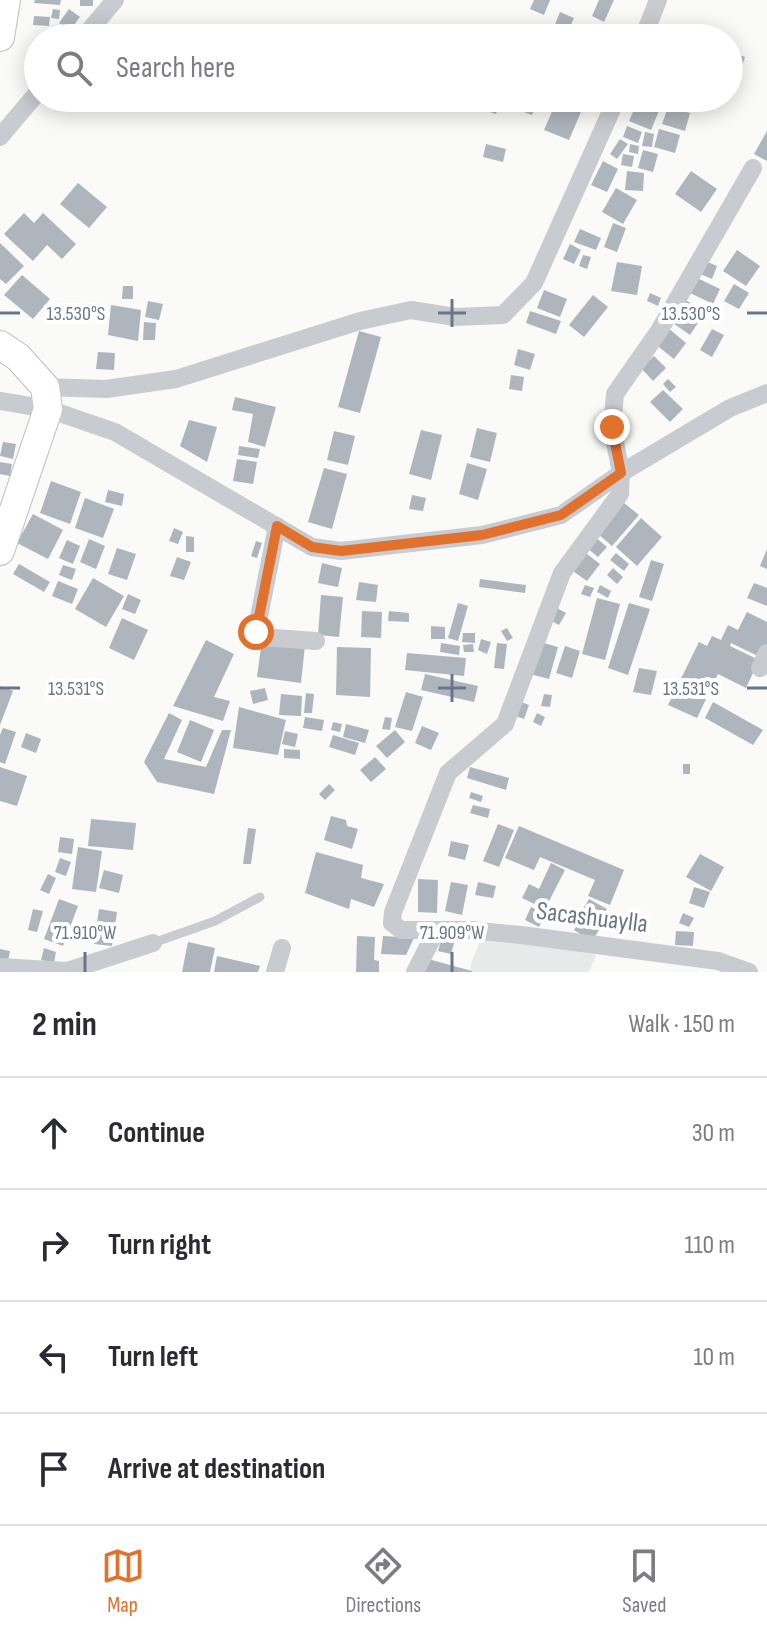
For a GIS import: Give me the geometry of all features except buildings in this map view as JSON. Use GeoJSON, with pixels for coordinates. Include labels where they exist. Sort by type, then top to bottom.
{"type":"FeatureCollection","features":[{"type":"Feature","properties":{"kind":"main road"},"geometry":{"type":"LineString","coordinates":[[0,37],[6,0]]}},
{"type":"Feature","properties":{"kind":"main road"},"geometry":{"type":"LineString","coordinates":[[0,345],[18,357],[47,398],[0,551]]}},
{"type":"Feature","properties":{"kind":"street"},"geometry":{"type":"LineString","coordinates":[[95,24],[115,0]]}},
{"type":"Feature","properties":{"kind":"street"},"geometry":{"type":"LineString","coordinates":[[649,24],[658,0]]}},
{"type":"Feature","properties":{"kind":"street"},"geometry":{"type":"LineString","coordinates":[[0,137],[24,109]]}},
{"type":"Feature","properties":{"kind":"street"},"geometry":{"type":"LineString","coordinates":[[0,401],[47,398],[176,379],[360,321],[411,310],[455,317],[503,315],[534,283],[611,112]]}},
{"type":"Feature","properties":{"kind":"street"},"geometry":{"type":"LineString","coordinates":[[621,473],[612,427],[615,394],[659,331],[753,168]]}},
{"type":"Feature","properties":{"kind":"street"},"geometry":{"type":"LineString","coordinates":[[47,398],[115,432],[312,547],[341,551],[482,535],[561,515],[621,473],[730,408],[767,393]]}},
{"type":"Feature","properties":{"kind":"street","name":"Sacashuaylla"},"geometry":{"type":"LineString","coordinates":[[621,473],[620,494],[562,573],[505,724],[448,773],[393,912],[392,923],[401,930],[470,930],[625,948],[718,961],[749,972]]}},
{"type":"Feature","properties":{"kind":"street"},"geometry":{"type":"LineString","coordinates":[[277,526],[256,632],[261,637],[316,641]]}},
{"type":"Feature","properties":{"kind":"street"},"geometry":{"type":"LineString","coordinates":[[415,972],[436,931]]}},
{"type":"Feature","properties":{"kind":"street"},"geometry":{"type":"LineString","coordinates":[[0,967],[67,971],[153,943]]}},
{"type":"Feature","properties":{"kind":"street"},"geometry":{"type":"LineString","coordinates":[[275,972],[282,948]]}},
{"type":"Feature","properties":{"kind":"lane"},"geometry":{"type":"LineString","coordinates":[[153,943],[215,921],[260,897]]}},
{"type":"Feature","properties":{"kind":"shaded area"},"geometry":{"type":"Polygon","coordinates":[[[505,935],[596,955],[589,972],[470,972],[482,936],[502,943],[505,935]]]}},
{"type":"Feature","properties":{"kind":"route"},"geometry":{"type":"LineString","coordinates":[[256,632],[277,526],[312,547],[341,551],[482,535],[561,515],[621,473],[612,427]]}}]}
